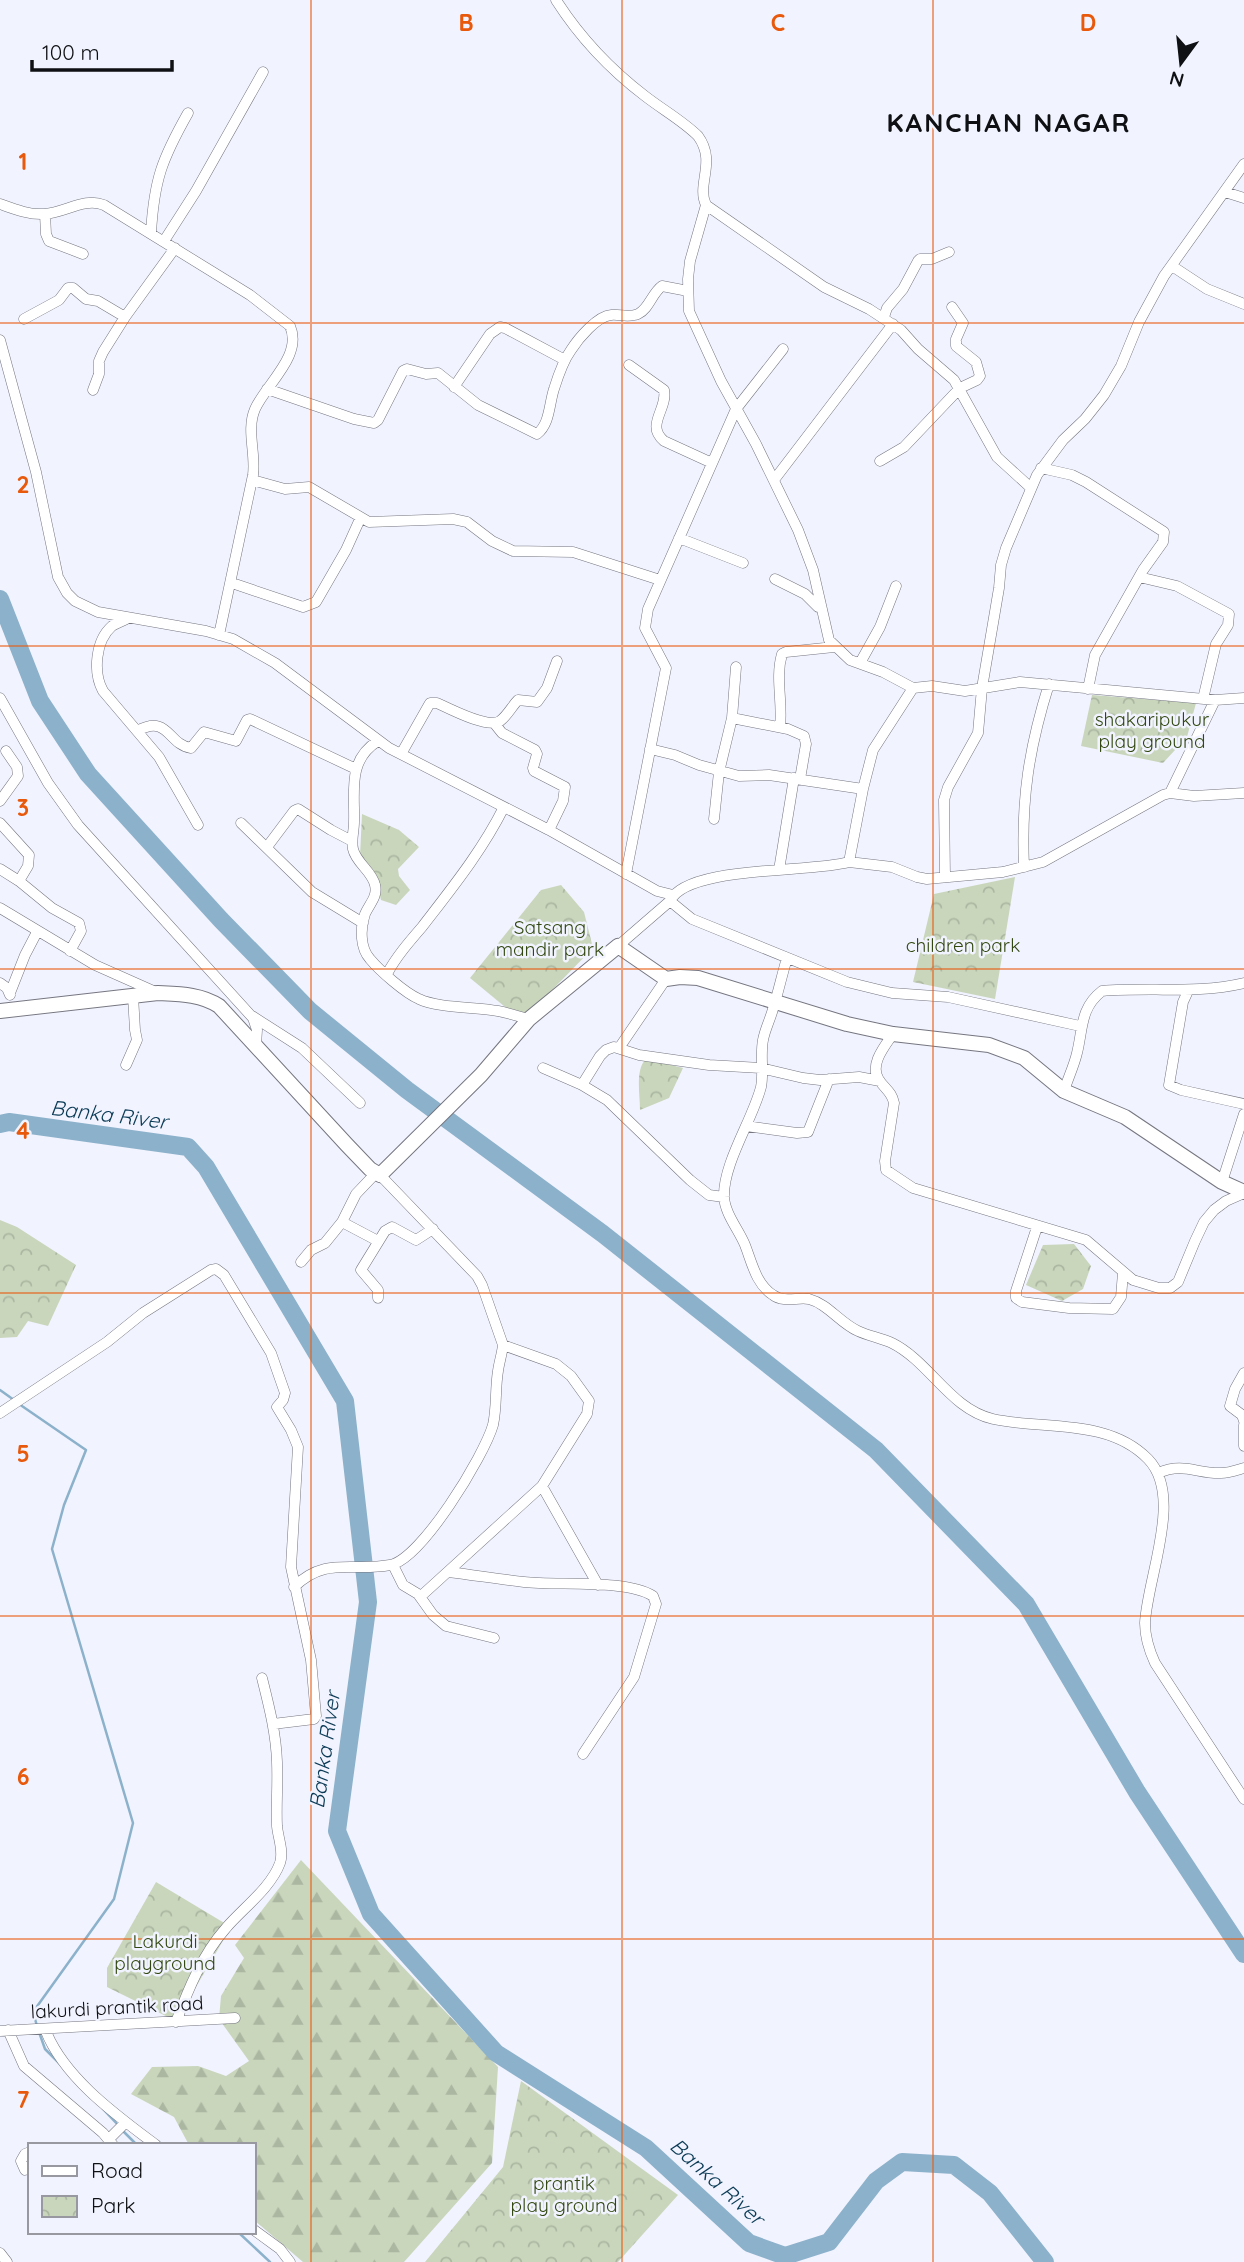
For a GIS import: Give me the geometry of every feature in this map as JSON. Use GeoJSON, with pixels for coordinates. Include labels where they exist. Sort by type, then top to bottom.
{"type":"FeatureCollection","features":[{"type":"Feature","properties":{"kind":"main road"},"geometry":{"type":"LineString","coordinates":[[4,1010],[158,993],[180,994],[212,1001],[378,1174],[481,1075],[529,1019],[618,946],[666,979],[698,978],[847,1024],[893,1034],[989,1045],[1024,1058],[1064,1091],[1125,1117],[1222,1182],[1244,1192]]}},
{"type":"Feature","properties":{"kind":"street"},"geometry":{"type":"LineString","coordinates":[[556,0],[598,53],[643,95],[692,129],[703,142],[708,159],[703,195],[706,205],[691,261],[689,311],[798,530],[813,570],[829,640],[834,648],[850,660],[913,688],[932,686],[965,691],[1020,682],[1215,700],[1244,698]]}},
{"type":"Feature","properties":{"kind":"street"},"geometry":{"type":"LineString","coordinates":[[164,241],[196,191],[263,72]]}},
{"type":"Feature","properties":{"kind":"street"},"geometry":{"type":"LineString","coordinates":[[151,233],[153,198],[158,175],[188,113]]}},
{"type":"Feature","properties":{"kind":"street"},"geometry":{"type":"LineString","coordinates":[[945,877],[944,800],[948,787],[978,733],[982,688],[1001,565],[1031,488],[1041,468],[1104,395],[1129,350],[1152,295],[1244,164]]}},
{"type":"Feature","properties":{"kind":"street"},"geometry":{"type":"LineString","coordinates":[[1225,192],[1244,198]]}},
{"type":"Feature","properties":{"kind":"street"},"geometry":{"type":"LineString","coordinates":[[0,204],[28,213],[45,214],[96,202],[250,295],[290,326],[293,340],[289,355],[252,419],[252,480],[219,635]]}},
{"type":"Feature","properties":{"kind":"street"},"geometry":{"type":"LineString","coordinates":[[706,205],[824,288],[893,324],[954,380],[997,457],[1031,488]]}},
{"type":"Feature","properties":{"kind":"street"},"geometry":{"type":"LineString","coordinates":[[45,214],[49,241],[83,254]]}},
{"type":"Feature","properties":{"kind":"street"},"geometry":{"type":"LineString","coordinates":[[93,390],[99,374],[100,358],[125,317],[175,248]]}},
{"type":"Feature","properties":{"kind":"street"},"geometry":{"type":"LineString","coordinates":[[884,317],[887,308],[903,289],[918,261],[949,252]]}},
{"type":"Feature","properties":{"kind":"street"},"geometry":{"type":"LineString","coordinates":[[1172,266],[1207,289],[1244,304]]}},
{"type":"Feature","properties":{"kind":"street"},"geometry":{"type":"LineString","coordinates":[[267,389],[354,419],[374,423],[378,420],[397,378],[407,369],[420,373],[438,373],[478,405],[537,434],[545,423],[554,389],[572,347],[603,317],[638,314],[662,286],[688,291]]}},
{"type":"Feature","properties":{"kind":"street"},"geometry":{"type":"LineString","coordinates":[[24,319],[54,304],[68,288],[73,288],[86,299],[99,301],[125,317]]}},
{"type":"Feature","properties":{"kind":"street"},"geometry":{"type":"LineString","coordinates":[[880,461],[904,447],[960,388],[977,380],[980,371],[976,362],[956,346],[963,323],[952,307]]}},
{"type":"Feature","properties":{"kind":"street"},"geometry":{"type":"LineString","coordinates":[[775,480],[893,324]]}},
{"type":"Feature","properties":{"kind":"street"},"geometry":{"type":"LineString","coordinates":[[454,387],[490,334],[500,327],[565,360]]}},
{"type":"Feature","properties":{"kind":"street"},"geometry":{"type":"LineString","coordinates":[[0,340],[36,472],[58,577],[67,593],[85,607],[233,639],[275,663],[378,741],[549,830],[671,898],[692,919],[847,982],[872,989],[948,997],[1080,1026]]}},
{"type":"Feature","properties":{"kind":"street"},"geometry":{"type":"LineString","coordinates":[[626,874],[666,668],[648,635],[645,621],[660,580],[736,410],[783,349]]}},
{"type":"Feature","properties":{"kind":"street"},"geometry":{"type":"LineString","coordinates":[[629,365],[664,390],[665,400],[656,421],[655,430],[658,437],[712,463]]}},
{"type":"Feature","properties":{"kind":"street"},"geometry":{"type":"LineString","coordinates":[[1041,468],[1072,475],[1086,482],[1164,532],[1163,542],[1139,577],[1094,655],[1088,689]]}},
{"type":"Feature","properties":{"kind":"street"},"geometry":{"type":"LineString","coordinates":[[252,480],[285,489],[309,487],[360,519],[381,523],[398,520],[460,520],[513,551],[573,552],[660,580]]}},
{"type":"Feature","properties":{"kind":"street"},"geometry":{"type":"LineString","coordinates":[[232,583],[303,607],[310,606],[321,594],[360,519]]}},
{"type":"Feature","properties":{"kind":"street"},"geometry":{"type":"LineString","coordinates":[[679,538],[743,563]]}},
{"type":"Feature","properties":{"kind":"street"},"geometry":{"type":"LineString","coordinates":[[1139,577],[1177,586],[1229,614],[1228,625],[1216,644],[1203,699]]}},
{"type":"Feature","properties":{"kind":"street"},"geometry":{"type":"LineString","coordinates":[[775,579],[813,599],[821,610]]}},
{"type":"Feature","properties":{"kind":"street"},"geometry":{"type":"LineString","coordinates":[[860,663],[880,627],[896,586]]}},
{"type":"Feature","properties":{"kind":"street"},"geometry":{"type":"LineString","coordinates":[[128,618],[115,624],[107,633],[97,660],[96,673],[103,691],[159,757],[198,825]]}},
{"type":"Feature","properties":{"kind":"street"},"geometry":{"type":"LineString","coordinates":[[780,727],[782,711],[779,679],[782,654],[834,648]]}},
{"type":"Feature","properties":{"kind":"street"},"geometry":{"type":"LineString","coordinates":[[401,754],[430,703],[494,723],[504,717],[518,700],[537,702],[547,688],[557,661]]}},
{"type":"Feature","properties":{"kind":"street"},"geometry":{"type":"LineString","coordinates":[[714,819],[719,772],[732,718],[736,667]]}},
{"type":"Feature","properties":{"kind":"street"},"geometry":{"type":"LineString","coordinates":[[1024,867],[1023,802],[1036,725],[1049,684]]}},
{"type":"Feature","properties":{"kind":"street"},"geometry":{"type":"LineString","coordinates":[[849,862],[873,750],[913,688]]}},
{"type":"Feature","properties":{"kind":"street"},"geometry":{"type":"LineString","coordinates":[[0,698],[48,783],[78,825],[249,1014],[302,1048],[360,1103]]}},
{"type":"Feature","properties":{"kind":"street"},"geometry":{"type":"LineString","coordinates":[[1170,793],[1215,700]]}},
{"type":"Feature","properties":{"kind":"street"},"geometry":{"type":"LineString","coordinates":[[0,718],[13,721]]}},
{"type":"Feature","properties":{"kind":"street"},"geometry":{"type":"LineString","coordinates":[[732,718],[780,727],[806,738],[779,870]]}},
{"type":"Feature","properties":{"kind":"street"},"geometry":{"type":"LineString","coordinates":[[137,731],[149,725],[156,725],[184,746],[191,748],[204,732],[236,741],[250,719],[356,769]]}},
{"type":"Feature","properties":{"kind":"street"},"geometry":{"type":"LineString","coordinates":[[494,723],[502,733],[535,750],[537,754],[534,771],[565,787],[564,801],[549,830]]}},
{"type":"Feature","properties":{"kind":"street"},"geometry":{"type":"LineString","coordinates":[[378,741],[368,747],[356,769],[352,784],[352,841],[357,859],[375,882],[376,888],[363,923],[362,942],[365,952],[387,974],[420,1000],[502,1012],[529,1019]]}},
{"type":"Feature","properties":{"kind":"street"},"geometry":{"type":"LineString","coordinates":[[650,749],[739,776],[769,775],[863,789]]}},
{"type":"Feature","properties":{"kind":"street"},"geometry":{"type":"LineString","coordinates":[[0,801],[18,776],[17,767],[6,751]]}},
{"type":"Feature","properties":{"kind":"street"},"geometry":{"type":"LineString","coordinates":[[618,946],[671,898],[692,884],[743,872],[849,862],[892,867],[917,877],[985,874],[1043,862],[1163,795],[1244,793]]}},
{"type":"Feature","properties":{"kind":"street"},"geometry":{"type":"LineString","coordinates":[[387,974],[395,959],[460,878],[488,838],[503,807]]}},
{"type":"Feature","properties":{"kind":"street"},"geometry":{"type":"LineString","coordinates":[[267,847],[294,811],[298,810],[352,841]]}},
{"type":"Feature","properties":{"kind":"street"},"geometry":{"type":"LineString","coordinates":[[0,823],[29,855],[28,866],[19,881]]}},
{"type":"Feature","properties":{"kind":"street"},"geometry":{"type":"LineString","coordinates":[[241,823],[312,892],[363,923]]}},
{"type":"Feature","properties":{"kind":"street"},"geometry":{"type":"LineString","coordinates":[[0,869],[52,908],[79,923],[80,931],[70,951]]}},
{"type":"Feature","properties":{"kind":"street"},"geometry":{"type":"LineString","coordinates":[[0,908],[70,951],[158,993]]}},
{"type":"Feature","properties":{"kind":"street"},"geometry":{"type":"LineString","coordinates":[[4,1010],[37,932]]}},
{"type":"Feature","properties":{"kind":"street"},"geometry":{"type":"LineString","coordinates":[[787,958],[764,1036],[760,1091],[736,1148],[724,1197],[757,1278],[771,1294],[786,1299],[809,1299],[859,1331],[893,1343],[909,1353],[964,1406],[979,1414],[1009,1421],[1088,1430],[1131,1445],[1148,1459],[1158,1473],[1162,1486],[1163,1520],[1145,1622],[1148,1648],[1155,1663],[1244,1799]]}},
{"type":"Feature","properties":{"kind":"street"},"geometry":{"type":"LineString","coordinates":[[619,1048],[666,979]]}},
{"type":"Feature","properties":{"kind":"street"},"geometry":{"type":"LineString","coordinates":[[0,983],[10,993]]}},
{"type":"Feature","properties":{"kind":"street"},"geometry":{"type":"LineString","coordinates":[[1064,1091],[1078,1051],[1080,1026],[1087,1006],[1102,992],[1140,988],[1188,991],[1244,983]]}},
{"type":"Feature","properties":{"kind":"street"},"geometry":{"type":"LineString","coordinates":[[1188,991],[1183,1002],[1169,1085],[1244,1104]]}},
{"type":"Feature","properties":{"kind":"street"},"geometry":{"type":"LineString","coordinates":[[126,1066],[137,1040],[133,996]]}},
{"type":"Feature","properties":{"kind":"street"},"geometry":{"type":"LineString","coordinates":[[249,1014],[257,1030],[256,1045]]}},
{"type":"Feature","properties":{"kind":"street"},"geometry":{"type":"LineString","coordinates":[[893,1034],[876,1064],[880,1081],[888,1089],[894,1103],[886,1170],[913,1188],[1086,1240],[1133,1279],[1148,1285],[1170,1288],[1178,1282],[1204,1223],[1214,1210],[1244,1192]]}},
{"type":"Feature","properties":{"kind":"street"},"geometry":{"type":"LineString","coordinates":[[582,1085],[600,1056],[607,1050],[619,1048],[639,1055],[709,1065],[761,1068],[803,1077],[859,1077],[880,1081]]}},
{"type":"Feature","properties":{"kind":"street"},"geometry":{"type":"LineString","coordinates":[[543,1068],[582,1085],[615,1106],[706,1192],[724,1197]]}},
{"type":"Feature","properties":{"kind":"street"},"geometry":{"type":"LineString","coordinates":[[746,1126],[808,1132],[829,1079]]}},
{"type":"Feature","properties":{"kind":"street"},"geometry":{"type":"LineString","coordinates":[[1222,1182],[1244,1114]]}},
{"type":"Feature","properties":{"kind":"street"},"geometry":{"type":"LineString","coordinates":[[294,1587],[317,1569],[391,1568],[405,1557],[439,1520],[462,1488],[493,1425],[503,1345],[477,1276],[378,1174],[356,1195],[342,1222],[326,1243],[311,1250],[302,1262]]}},
{"type":"Feature","properties":{"kind":"street"},"geometry":{"type":"LineString","coordinates":[[342,1222],[378,1241]]}},
{"type":"Feature","properties":{"kind":"street"},"geometry":{"type":"LineString","coordinates":[[378,1298],[378,1290],[362,1270],[362,1265],[385,1231],[392,1227],[416,1240],[433,1229]]}},
{"type":"Feature","properties":{"kind":"street"},"geometry":{"type":"LineString","coordinates":[[1037,1227],[1016,1291],[1016,1298],[1022,1302],[1069,1308],[1113,1309],[1121,1297],[1123,1272]]}},
{"type":"Feature","properties":{"kind":"street"},"geometry":{"type":"LineString","coordinates":[[0,1413],[107,1342],[143,1313],[211,1270],[220,1270],[246,1308],[271,1353],[285,1393],[277,1407],[298,1447],[291,1552],[294,1587],[311,1660],[316,1716],[314,1719],[273,1724]]}},
{"type":"Feature","properties":{"kind":"street"},"geometry":{"type":"LineString","coordinates":[[420,1597],[542,1486],[587,1414],[589,1402],[570,1376],[556,1364],[503,1345]]}},
{"type":"Feature","properties":{"kind":"street"},"geometry":{"type":"LineString","coordinates":[[1244,1373],[1230,1406],[1242,1415],[1244,1446]]}},
{"type":"Feature","properties":{"kind":"street"},"geometry":{"type":"LineString","coordinates":[[1158,1473],[1171,1468],[1194,1468],[1222,1473],[1244,1468]]}},
{"type":"Feature","properties":{"kind":"street"},"geometry":{"type":"LineString","coordinates":[[542,1486],[598,1585]]}},
{"type":"Feature","properties":{"kind":"street"},"geometry":{"type":"LineString","coordinates":[[391,1568],[403,1585],[420,1597],[433,1615],[446,1626],[494,1638]]}},
{"type":"Feature","properties":{"kind":"street"},"geometry":{"type":"LineString","coordinates":[[448,1572],[527,1583],[598,1585],[645,1591],[653,1596],[656,1604],[634,1677],[583,1754]]}},
{"type":"Feature","properties":{"kind":"street"},"geometry":{"type":"LineString","coordinates":[[176,2022],[187,1992],[209,1951],[225,1929],[262,1891],[280,1864],[277,1763],[273,1724],[262,1678]]}},
{"type":"Feature","properties":{"kind":"street","name":"lakurdi prantik road"},"geometry":{"type":"LineString","coordinates":[[4,2030],[235,2018]]}},
{"type":"Feature","properties":{"kind":"street"},"geometry":{"type":"LineString","coordinates":[[43,2029],[51,2044],[99,2100],[117,2133]]}},
{"type":"Feature","properties":{"kind":"street"},"geometry":{"type":"LineString","coordinates":[[4,2030],[24,2066],[117,2133],[150,2143]]}},
{"type":"Feature","properties":{"kind":"street"},"geometry":{"type":"LineString","coordinates":[[25,2170],[20,2161],[28,2153]]}},
{"type":"Feature","properties":{"kind":"street"},"geometry":{"type":"LineString","coordinates":[[256,2231],[280,2249],[290,2262]]}},
{"type":"Feature","properties":{"kind":"street"},"geometry":{"type":"LineString","coordinates":[[0,2253],[7,2262]]}},
{"type":"Feature","properties":{"kind":"green space","name":"shakaripukur play ground"},"geometry":{"type":"Polygon","coordinates":[[[1092,695],[1196,703],[1187,737],[1163,763],[1081,746],[1092,695]]]}},
{"type":"Feature","properties":{"kind":"green space"},"geometry":{"type":"Polygon","coordinates":[[[362,814],[399,830],[419,847],[398,869],[399,876],[410,890],[396,905],[381,900],[377,883],[360,856],[362,814]]]}},
{"type":"Feature","properties":{"kind":"green space","name":"children park"},"geometry":{"type":"Polygon","coordinates":[[[1015,877],[995,999],[913,982],[934,894],[1015,877]]]}},
{"type":"Feature","properties":{"kind":"green space","name":"Satsang mandir park"},"geometry":{"type":"Polygon","coordinates":[[[561,885],[584,912],[593,948],[522,1021],[470,978],[541,890],[561,885]]]}},
{"type":"Feature","properties":{"kind":"green space"},"geometry":{"type":"Polygon","coordinates":[[[646,1059],[683,1068],[669,1098],[640,1110],[639,1076],[646,1059]]]}},
{"type":"Feature","properties":{"kind":"green space"},"geometry":{"type":"Polygon","coordinates":[[[0,1220],[17,1227],[76,1265],[48,1326],[28,1321],[17,1337],[0,1338],[0,1220]]]}},
{"type":"Feature","properties":{"kind":"green space"},"geometry":{"type":"Polygon","coordinates":[[[1074,1244],[1091,1266],[1083,1289],[1062,1301],[1026,1285],[1043,1245],[1074,1244]]]}},
{"type":"Feature","properties":{"kind":"green space"},"geometry":{"type":"Polygon","coordinates":[[[301,1860],[498,2067],[492,2163],[404,2262],[303,2262],[256,2222],[256,2143],[188,2143],[174,2117],[131,2094],[152,2067],[198,2066],[226,2076],[249,2061],[219,2019],[221,1996],[244,1958],[235,1945],[301,1860]]]}},
{"type":"Feature","properties":{"kind":"green space","name":"Lakurdi playground"},"geometry":{"type":"Polygon","coordinates":[[[156,1882],[231,1927],[176,2021],[107,1987],[107,1968],[156,1882]]]}},
{"type":"Feature","properties":{"kind":"green space","name":"prantik play ground"},"geometry":{"type":"Polygon","coordinates":[[[521,2081],[678,2195],[618,2262],[425,2262],[503,2167],[521,2081]]]}},
{"type":"Feature","properties":{"kind":"waterway"},"geometry":{"type":"LineString","coordinates":[[0,599],[40,701],[88,774],[221,920],[310,1011],[407,1090],[603,1234],[876,1450],[1026,1604],[1137,1792],[1244,1954]]}},
{"type":"Feature","properties":{"kind":"waterway","name":"Banka River"},"geometry":{"type":"LineString","coordinates":[[0,1124],[9,1122],[188,1147],[206,1167],[345,1401],[368,1602],[337,1831],[371,1914],[496,2053],[646,2148],[749,2243],[785,2256],[829,2242],[876,2181],[902,2162],[954,2165],[990,2193],[1045,2262]]}},
{"type":"Feature","properties":{"kind":"waterway"},"geometry":{"type":"LineString","coordinates":[[0,1390],[14,1400]]}},
{"type":"Feature","properties":{"kind":"waterway"},"geometry":{"type":"LineString","coordinates":[[19,1404],[86,1450],[64,1505],[52,1549],[133,1823],[114,1899],[33,2012],[37,2026]]}},
{"type":"Feature","properties":{"kind":"waterway"},"geometry":{"type":"LineString","coordinates":[[39,2032],[45,2049],[60,2064]]}},
{"type":"Feature","properties":{"kind":"waterway"},"geometry":{"type":"LineString","coordinates":[[103,2109],[118,2125]]}},
{"type":"Feature","properties":{"kind":"waterway"},"geometry":{"type":"LineString","coordinates":[[122,2130],[135,2143]]}},
{"type":"Feature","properties":{"kind":"waterway"},"geometry":{"type":"LineString","coordinates":[[240,2234],[270,2262]]}},
{"type":"Feature","properties":{"kind":"district","name":"KANCHAN NAGAR"},"geometry":{"type":"Point","coordinates":[1009,123]}}]}
